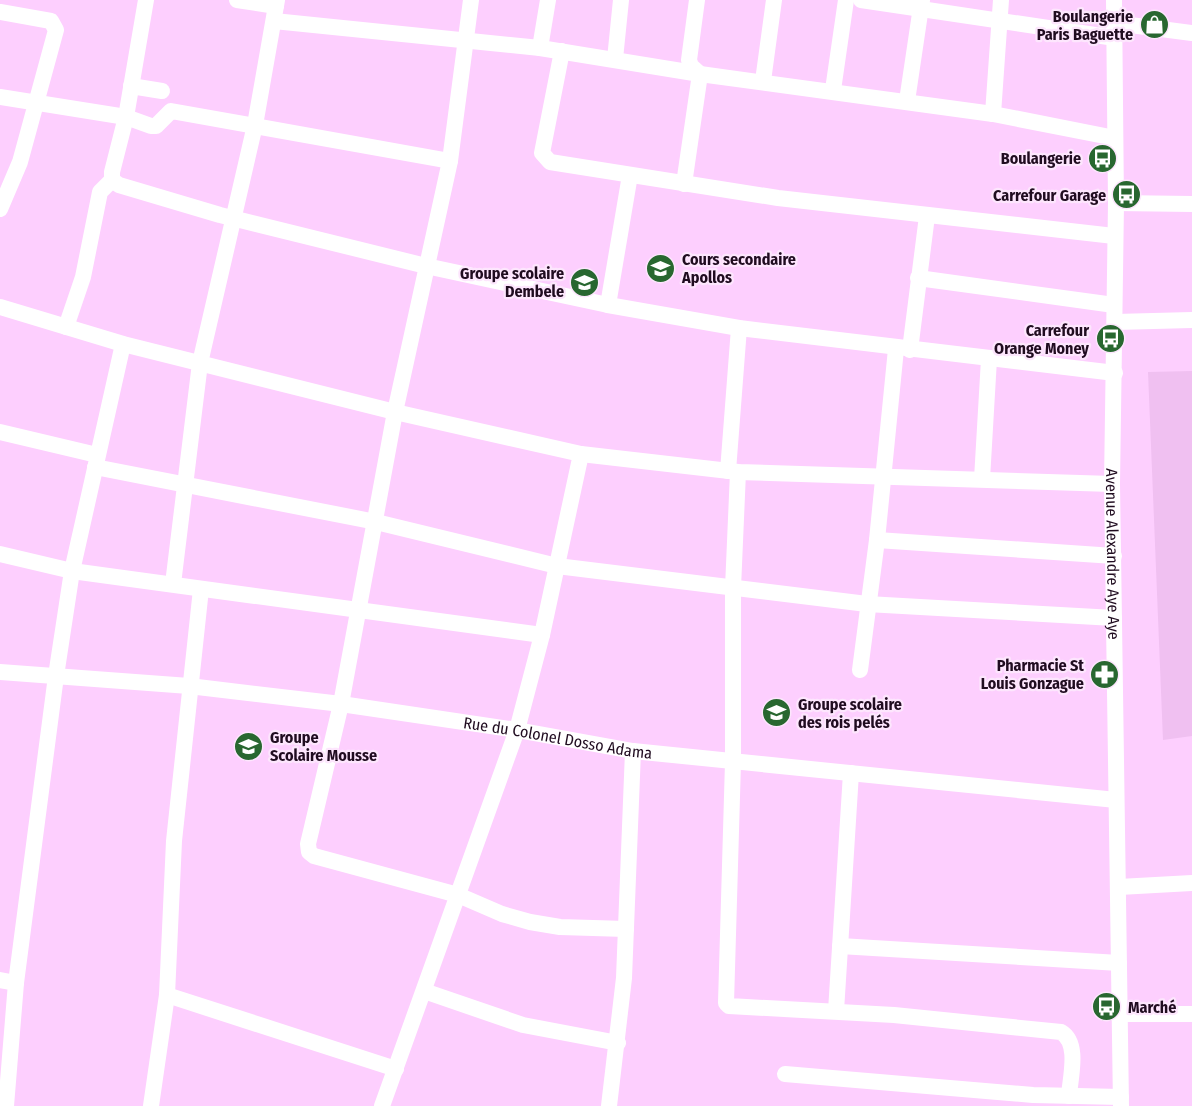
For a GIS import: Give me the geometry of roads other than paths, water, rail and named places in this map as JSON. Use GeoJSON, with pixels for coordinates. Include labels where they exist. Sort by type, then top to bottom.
{"type":"FeatureCollection","features":[{"type":"Feature","properties":{"kind":"street"},"geometry":{"type":"LineString","coordinates":[[66,327],[83,277],[100,192],[112,180],[126,117],[146,0]]}},
{"type":"Feature","properties":{"kind":"street"},"geometry":{"type":"LineString","coordinates":[[237,0],[276,9],[465,41],[540,48],[700,74],[907,101],[993,114],[1115,138]]}},
{"type":"Feature","properties":{"kind":"street"},"geometry":{"type":"LineString","coordinates":[[471,0],[450,161],[395,412],[341,704],[308,844],[309,852],[314,856],[458,896],[502,914],[530,922],[560,927],[626,929]]}},
{"type":"Feature","properties":{"kind":"street"},"geometry":{"type":"LineString","coordinates":[[540,48],[548,0]]}},
{"type":"Feature","properties":{"kind":"street"},"geometry":{"type":"LineString","coordinates":[[615,59],[621,0]]}},
{"type":"Feature","properties":{"kind":"street"},"geometry":{"type":"LineString","coordinates":[[697,0],[689,60],[691,66],[700,74]]}},
{"type":"Feature","properties":{"kind":"street"},"geometry":{"type":"LineString","coordinates":[[763,81],[774,0]]}},
{"type":"Feature","properties":{"kind":"street"},"geometry":{"type":"LineString","coordinates":[[832,90],[846,0]]}},
{"type":"Feature","properties":{"kind":"street"},"geometry":{"type":"LineString","coordinates":[[861,0],[921,5],[997,21],[1192,33]]}},
{"type":"Feature","properties":{"kind":"street"},"geometry":{"type":"LineString","coordinates":[[993,114],[997,21],[1001,0]]}},
{"type":"Feature","properties":{"kind":"street","name":"Avenue Alexandre Aye Aye"},"geometry":{"type":"LineString","coordinates":[[1114,0],[1116,203],[1112,484],[1121,1101]]}},
{"type":"Feature","properties":{"kind":"street"},"geometry":{"type":"LineString","coordinates":[[907,101],[921,5]]}},
{"type":"Feature","properties":{"kind":"street"},"geometry":{"type":"LineString","coordinates":[[0,209],[20,162],[38,102],[56,25],[51,21],[12,9]]}},
{"type":"Feature","properties":{"kind":"street"},"geometry":{"type":"LineString","coordinates":[[173,584],[200,363],[255,125],[276,9]]}},
{"type":"Feature","properties":{"kind":"street"},"geometry":{"type":"LineString","coordinates":[[562,51],[542,153],[544,158],[550,162],[684,184],[927,216],[1114,236]]}},
{"type":"Feature","properties":{"kind":"street"},"geometry":{"type":"LineString","coordinates":[[684,184],[700,74]]}},
{"type":"Feature","properties":{"kind":"street"},"geometry":{"type":"LineString","coordinates":[[131,86],[162,91]]}},
{"type":"Feature","properties":{"kind":"street"},"geometry":{"type":"LineString","coordinates":[[0,97],[126,117],[156,126],[171,111],[450,161]]}},
{"type":"Feature","properties":{"kind":"street"},"geometry":{"type":"LineString","coordinates":[[609,305],[630,175]]}},
{"type":"Feature","properties":{"kind":"street"},"geometry":{"type":"LineString","coordinates":[[112,180],[119,185],[234,219],[426,266],[609,305],[739,328],[1115,373]]}},
{"type":"Feature","properties":{"kind":"street"},"geometry":{"type":"LineString","coordinates":[[1116,203],[1192,204]]}},
{"type":"Feature","properties":{"kind":"street"},"geometry":{"type":"LineString","coordinates":[[860,670],[883,476],[927,216]]}},
{"type":"Feature","properties":{"kind":"street"},"geometry":{"type":"LineString","coordinates":[[918,278],[1115,314],[1192,320]]}},
{"type":"Feature","properties":{"kind":"street"},"geometry":{"type":"LineString","coordinates":[[0,307],[123,344],[395,412],[580,454],[733,472],[1112,484]]}},
{"type":"Feature","properties":{"kind":"street"},"geometry":{"type":"LineString","coordinates":[[739,328],[733,472],[733,762],[726,1003],[729,1006],[836,1011],[1061,1032],[1068,1036],[1072,1044],[1069,1096]]}},
{"type":"Feature","properties":{"kind":"street"},"geometry":{"type":"LineString","coordinates":[[6,1106],[8,981],[72,571],[123,344]]}},
{"type":"Feature","properties":{"kind":"street"},"geometry":{"type":"LineString","coordinates":[[982,479],[989,359]]}},
{"type":"Feature","properties":{"kind":"street"},"geometry":{"type":"LineString","coordinates":[[0,432],[185,486],[376,522],[557,566],[867,604],[1114,618]]}},
{"type":"Feature","properties":{"kind":"street"},"geometry":{"type":"LineString","coordinates":[[382,1106],[517,730],[542,635],[580,454]]}},
{"type":"Feature","properties":{"kind":"street"},"geometry":{"type":"LineString","coordinates":[[877,540],[1114,556]]}},
{"type":"Feature","properties":{"kind":"street"},"geometry":{"type":"LineString","coordinates":[[0,554],[72,571],[542,635]]}},
{"type":"Feature","properties":{"kind":"street"},"geometry":{"type":"LineString","coordinates":[[151,1106],[167,995],[174,841],[201,589]]}},
{"type":"Feature","properties":{"kind":"street","name":"Rue du Colonel Dosso Adama"},"geometry":{"type":"LineString","coordinates":[[0,672],[189,686],[341,704],[517,730],[633,751],[1116,800]]}},
{"type":"Feature","properties":{"kind":"street"},"geometry":{"type":"LineString","coordinates":[[609,1106],[618,1043],[626,929],[633,751]]}},
{"type":"Feature","properties":{"kind":"street"},"geometry":{"type":"LineString","coordinates":[[836,1011],[851,773]]}},
{"type":"Feature","properties":{"kind":"street"},"geometry":{"type":"LineString","coordinates":[[1119,887],[1192,883]]}},
{"type":"Feature","properties":{"kind":"street"},"geometry":{"type":"LineString","coordinates":[[840,946],[1119,963]]}},
{"type":"Feature","properties":{"kind":"street"},"geometry":{"type":"LineString","coordinates":[[424,991],[523,1025],[618,1043]]}},
{"type":"Feature","properties":{"kind":"street"},"geometry":{"type":"LineString","coordinates":[[167,995],[396,1069]]}},
{"type":"Feature","properties":{"kind":"street"},"geometry":{"type":"LineString","coordinates":[[1121,1014],[1192,1014]]}},
{"type":"Feature","properties":{"kind":"street"},"geometry":{"type":"LineString","coordinates":[[785,1074],[936,1088],[1121,1101]]}},
{"type":"Feature","properties":{"kind":"place","name":"Boulangerie Paris Baguette"},"geometry":{"type":"Point","coordinates":[1154,25]}},
{"type":"Feature","properties":{"kind":"place","name":"Boulangerie"},"geometry":{"type":"Point","coordinates":[1102,158]}},
{"type":"Feature","properties":{"kind":"place","name":"Carrefour Garage"},"geometry":{"type":"Point","coordinates":[1127,195]}},
{"type":"Feature","properties":{"kind":"place","name":"Cours secondaire Apollos"},"geometry":{"type":"Point","coordinates":[661,268]}},
{"type":"Feature","properties":{"kind":"place","name":"Groupe scolaire Dembele"},"geometry":{"type":"Point","coordinates":[585,282]}},
{"type":"Feature","properties":{"kind":"place","name":"Carrefour Orange Money"},"geometry":{"type":"Point","coordinates":[1110,339]}},
{"type":"Feature","properties":{"kind":"place","name":"Pharmacie St Louis Gonzague"},"geometry":{"type":"Point","coordinates":[1105,674]}},
{"type":"Feature","properties":{"kind":"place","name":"Groupe scolaire des rois pelés"},"geometry":{"type":"Point","coordinates":[777,713]}},
{"type":"Feature","properties":{"kind":"place","name":"Groupe Scolaire Mousse"},"geometry":{"type":"Point","coordinates":[249,746]}},
{"type":"Feature","properties":{"kind":"place","name":"Marché"},"geometry":{"type":"Point","coordinates":[1107,1007]}}]}
